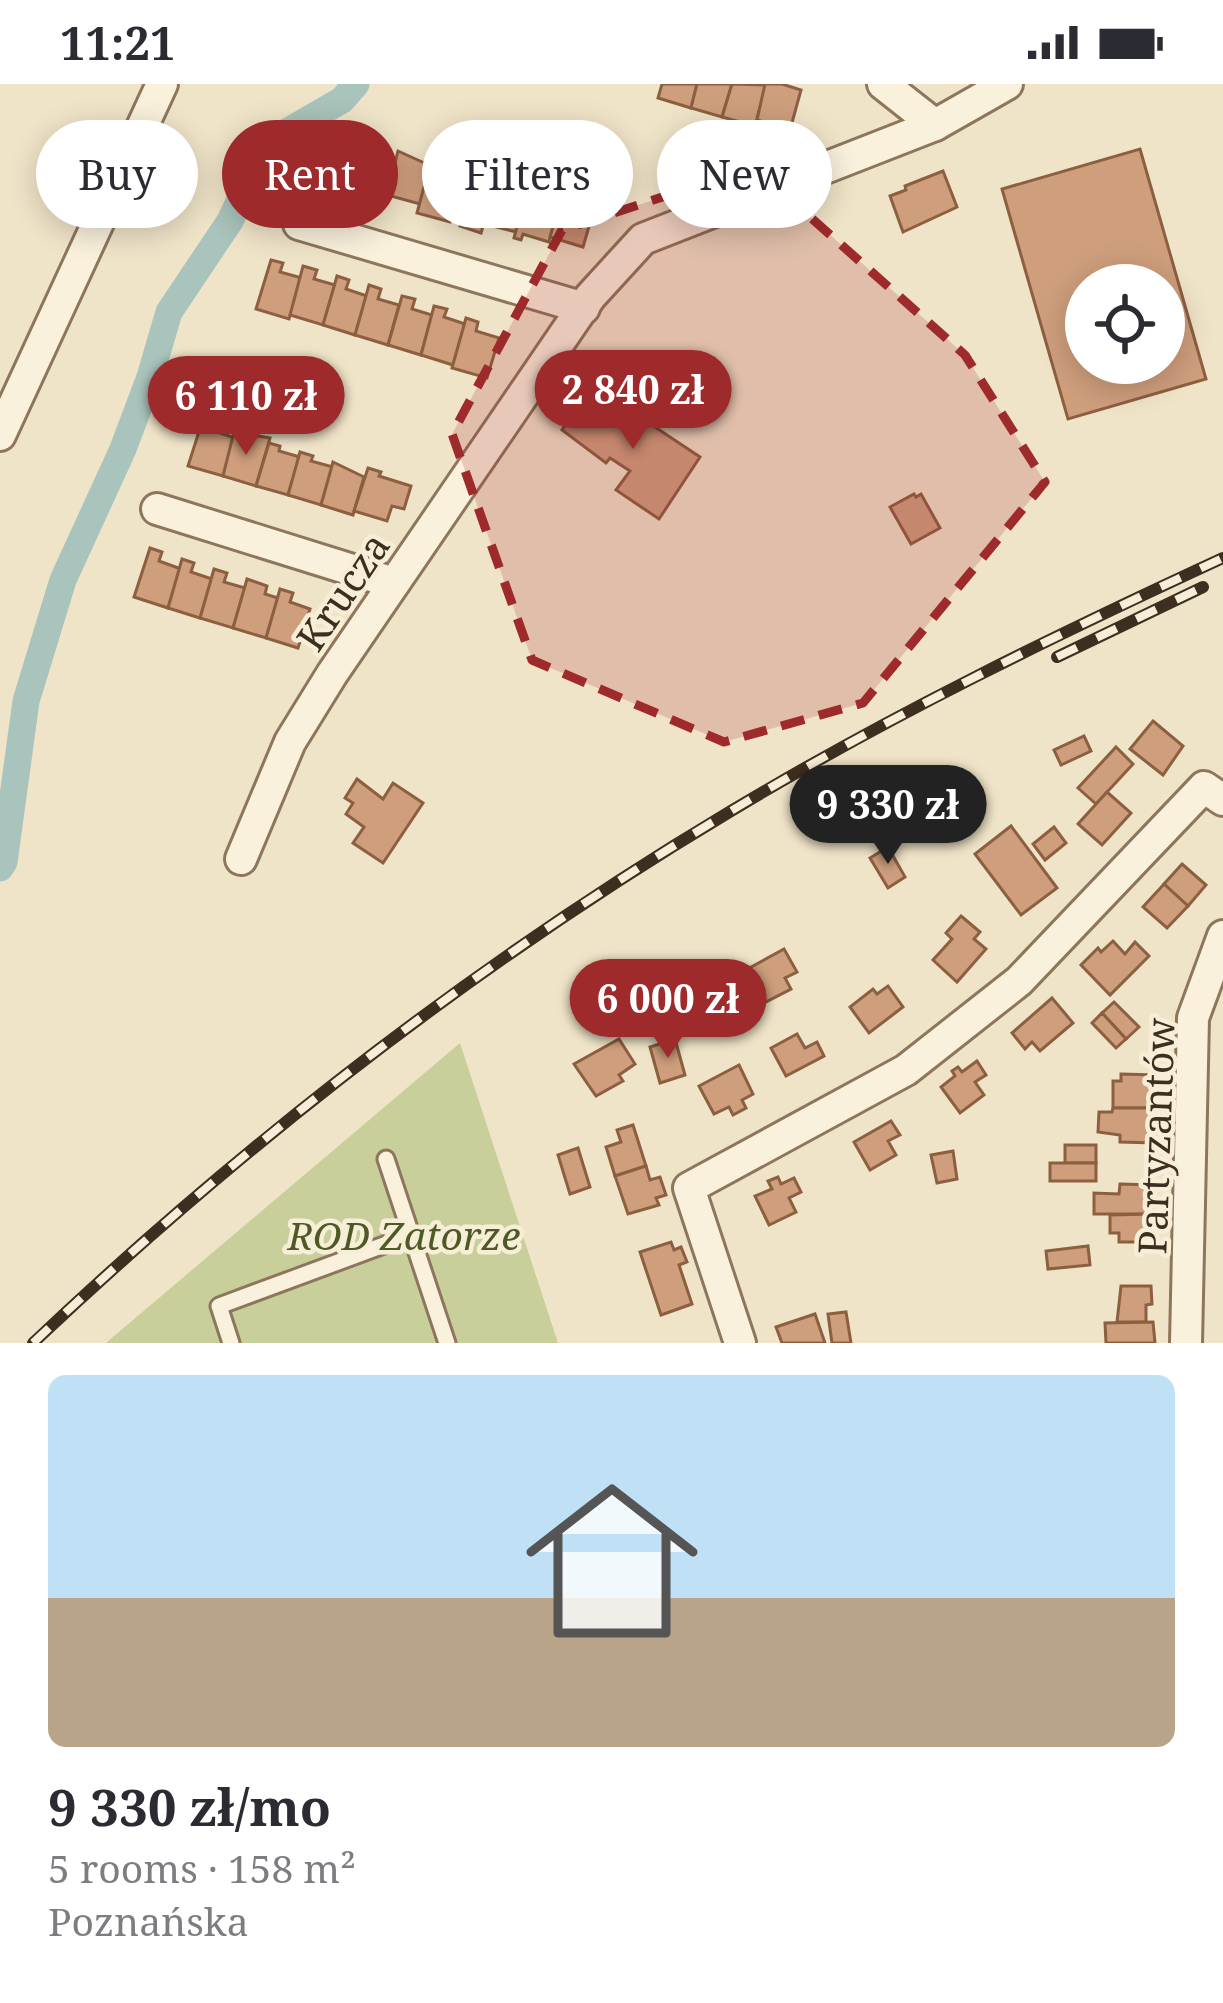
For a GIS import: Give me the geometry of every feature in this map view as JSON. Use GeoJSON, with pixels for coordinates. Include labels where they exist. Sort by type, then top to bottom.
{"type":"FeatureCollection","features":[{"type":"Feature","properties":{"kind":"street"},"geometry":{"type":"LineString","coordinates":[[883,84],[934,125]]}},
{"type":"Feature","properties":{"kind":"street","name":"Krucza"},"geometry":{"type":"LineString","coordinates":[[241,860],[290,742],[584,308],[644,239],[934,125],[1007,84]]}},
{"type":"Feature","properties":{"kind":"street"},"geometry":{"type":"LineString","coordinates":[[0,433],[155,86]]}},
{"type":"Feature","properties":{"kind":"street"},"geometry":{"type":"LineString","coordinates":[[312,228],[584,308]]}},
{"type":"Feature","properties":{"kind":"street"},"geometry":{"type":"LineString","coordinates":[[157,509],[394,584]]}},
{"type":"Feature","properties":{"kind":"street"},"geometry":{"type":"LineString","coordinates":[[740,1343],[688,1188],[906,1070],[1019,981],[1204,788],[1223,800]]}},
{"type":"Feature","properties":{"kind":"street","name":"Partyzantów"},"geometry":{"type":"LineString","coordinates":[[1186,1343],[1193,1018],[1223,936]]}},
{"type":"Feature","properties":{"kind":"lane"},"geometry":{"type":"LineString","coordinates":[[386,1160],[447,1343]]}},
{"type":"Feature","properties":{"kind":"lane"},"geometry":{"type":"LineString","coordinates":[[231,1343],[219,1306],[411,1235]]}},
{"type":"Feature","properties":{"kind":"highlighted area"},"geometry":{"type":"Polygon","coordinates":[[[754,167],[965,355],[1045,482],[863,703],[724,742],[532,660],[452,434],[562,230],[754,167]]]}},
{"type":"Feature","properties":{"kind":"green space","name":"ROD Zatorze"},"geometry":{"type":"Polygon","coordinates":[[[460,1043],[558,1343],[107,1343],[107,1342],[460,1043]]]}},
{"type":"Feature","properties":{"kind":"building"},"geometry":{"type":"Polygon","coordinates":[[[662,84],[697,84],[691,108],[658,98],[662,84]]]}},
{"type":"Feature","properties":{"kind":"building"},"geometry":{"type":"Polygon","coordinates":[[[697,84],[732,84],[722,117],[691,108],[697,84]]]}},
{"type":"Feature","properties":{"kind":"building"},"geometry":{"type":"Polygon","coordinates":[[[732,84],[766,85],[757,120],[722,117],[732,84]]]}},
{"type":"Feature","properties":{"kind":"building"},"geometry":{"type":"Polygon","coordinates":[[[765,84],[801,90],[793,120],[757,120],[765,84]]]}},
{"type":"Feature","properties":{"kind":"building"},"geometry":{"type":"Polygon","coordinates":[[[1140,149],[1173,264],[1065,264],[1065,384],[1185,384],[1185,306],[1206,379],[1068,419],[1002,189],[1140,149]]]}},
{"type":"Feature","properties":{"kind":"building"},"geometry":{"type":"Polygon","coordinates":[[[398,151],[422,162],[420,204],[398,198],[398,151]]]}},
{"type":"Feature","properties":{"kind":"building"},"geometry":{"type":"Polygon","coordinates":[[[943,171],[957,207],[903,232],[890,196],[943,171]]]}},
{"type":"Feature","properties":{"kind":"building"},"geometry":{"type":"Polygon","coordinates":[[[517,228],[553,228],[549,242],[523,234],[521,240],[514,238],[517,228]]]}},
{"type":"Feature","properties":{"kind":"building"},"geometry":{"type":"Polygon","coordinates":[[[553,228],[588,228],[583,247],[550,237],[553,228]]]}},
{"type":"Feature","properties":{"kind":"building"},"geometry":{"type":"Polygon","coordinates":[[[271,260],[283,263],[280,272],[302,278],[289,319],[256,309],[271,260]]]}},
{"type":"Feature","properties":{"kind":"building"},"geometry":{"type":"Polygon","coordinates":[[[303,266],[317,270],[314,279],[335,285],[323,325],[290,315],[303,266]]]}},
{"type":"Feature","properties":{"kind":"building"},"geometry":{"type":"Polygon","coordinates":[[[337,276],[349,280],[346,289],[367,296],[355,335],[323,325],[337,276]]]}},
{"type":"Feature","properties":{"kind":"building"},"geometry":{"type":"Polygon","coordinates":[[[369,285],[381,289],[378,299],[399,305],[388,345],[355,335],[369,285]]]}},
{"type":"Feature","properties":{"kind":"building"},"geometry":{"type":"Polygon","coordinates":[[[402,296],[415,299],[412,309],[432,315],[421,355],[388,345],[402,296]]]}},
{"type":"Feature","properties":{"kind":"building"},"geometry":{"type":"Polygon","coordinates":[[[434,306],[447,309],[444,317],[465,324],[453,365],[421,355],[434,306]]]}},
{"type":"Feature","properties":{"kind":"building"},"geometry":{"type":"Polygon","coordinates":[[[466,318],[478,322],[476,331],[499,338],[487,378],[452,368],[466,318]]]}},
{"type":"Feature","properties":{"kind":"building"},"geometry":{"type":"Polygon","coordinates":[[[588,390],[633,421],[637,415],[700,457],[659,519],[616,490],[630,471],[610,458],[606,463],[562,430],[568,414],[588,390]]]}},
{"type":"Feature","properties":{"kind":"building"},"geometry":{"type":"Polygon","coordinates":[[[202,422],[235,438],[223,476],[188,466],[202,422]]]}},
{"type":"Feature","properties":{"kind":"building"},"geometry":{"type":"Polygon","coordinates":[[[234,432],[270,438],[256,486],[223,476],[234,432]]]}},
{"type":"Feature","properties":{"kind":"building"},"geometry":{"type":"Polygon","coordinates":[[[269,443],[300,457],[288,495],[256,486],[269,443]]]}},
{"type":"Feature","properties":{"kind":"building"},"geometry":{"type":"Polygon","coordinates":[[[300,452],[313,456],[311,461],[333,467],[321,505],[288,495],[300,452]]]}},
{"type":"Feature","properties":{"kind":"building"},"geometry":{"type":"Polygon","coordinates":[[[333,462],[364,477],[353,515],[321,505],[333,462]]]}},
{"type":"Feature","properties":{"kind":"building"},"geometry":{"type":"Polygon","coordinates":[[[368,468],[411,486],[404,509],[392,506],[387,521],[354,511],[368,468]]]}},
{"type":"Feature","properties":{"kind":"building"},"geometry":{"type":"Polygon","coordinates":[[[921,494],[940,528],[911,544],[890,507],[921,494]]]}},
{"type":"Feature","properties":{"kind":"building"},"geometry":{"type":"Polygon","coordinates":[[[150,548],[162,552],[159,561],[181,569],[168,608],[134,597],[150,548]]]}},
{"type":"Feature","properties":{"kind":"building"},"geometry":{"type":"Polygon","coordinates":[[[182,559],[194,563],[191,572],[212,579],[200,618],[168,608],[182,559]]]}},
{"type":"Feature","properties":{"kind":"building"},"geometry":{"type":"Polygon","coordinates":[[[214,569],[227,573],[224,582],[245,588],[233,628],[200,618],[214,569]]]}},
{"type":"Feature","properties":{"kind":"building"},"geometry":{"type":"Polygon","coordinates":[[[247,579],[267,586],[265,594],[278,598],[266,638],[233,628],[247,579]]]}},
{"type":"Feature","properties":{"kind":"building"},"geometry":{"type":"Polygon","coordinates":[[[280,589],[293,593],[290,602],[310,609],[298,648],[266,638],[280,589]]]}},
{"type":"Feature","properties":{"kind":"building"},"geometry":{"type":"Polygon","coordinates":[[[1153,721],[1183,746],[1163,775],[1130,749],[1153,721]]]}},
{"type":"Feature","properties":{"kind":"building"},"geometry":{"type":"Polygon","coordinates":[[[1084,736],[1091,751],[1061,765],[1054,750],[1084,736]]]}},
{"type":"Feature","properties":{"kind":"building"},"geometry":{"type":"Polygon","coordinates":[[[1116,747],[1133,764],[1096,804],[1078,788],[1116,747]]]}},
{"type":"Feature","properties":{"kind":"building"},"geometry":{"type":"Polygon","coordinates":[[[357,779],[383,799],[393,783],[423,803],[383,863],[353,843],[364,827],[346,814],[353,803],[345,798],[357,779]]]}},
{"type":"Feature","properties":{"kind":"building"},"geometry":{"type":"Polygon","coordinates":[[[1107,792],[1131,813],[1102,845],[1078,824],[1107,792]]]}},
{"type":"Feature","properties":{"kind":"building"},"geometry":{"type":"Polygon","coordinates":[[[1011,826],[1057,888],[1021,915],[975,854],[1011,826]]]}},
{"type":"Feature","properties":{"kind":"building"},"geometry":{"type":"Polygon","coordinates":[[[1054,827],[1066,843],[1045,860],[1033,844],[1054,827]]]}},
{"type":"Feature","properties":{"kind":"building"},"geometry":{"type":"Polygon","coordinates":[[[888,847],[905,877],[888,888],[870,858],[888,847]]]}},
{"type":"Feature","properties":{"kind":"building"},"geometry":{"type":"Polygon","coordinates":[[[1182,864],[1206,885],[1188,906],[1164,884],[1182,864]]]}},
{"type":"Feature","properties":{"kind":"building"},"geometry":{"type":"Polygon","coordinates":[[[1164,884],[1188,906],[1167,928],[1143,907],[1164,884]]]}},
{"type":"Feature","properties":{"kind":"building"},"geometry":{"type":"Polygon","coordinates":[[[961,916],[980,932],[974,939],[986,949],[957,982],[933,960],[952,939],[946,933],[961,916]]]}},
{"type":"Feature","properties":{"kind":"building"},"geometry":{"type":"Polygon","coordinates":[[[1113,941],[1125,954],[1135,942],[1149,956],[1110,995],[1081,965],[1113,941]]]}},
{"type":"Feature","properties":{"kind":"building"},"geometry":{"type":"Polygon","coordinates":[[[784,949],[797,972],[785,978],[791,989],[760,1005],[742,972],[784,949]]]}},
{"type":"Feature","properties":{"kind":"building"},"geometry":{"type":"Polygon","coordinates":[[[888,986],[903,1007],[869,1033],[850,1007],[873,989],[877,994],[888,986]]]}},
{"type":"Feature","properties":{"kind":"building"},"geometry":{"type":"Polygon","coordinates":[[[1052,998],[1073,1023],[1040,1051],[1032,1042],[1025,1049],[1012,1033],[1052,998]]]}},
{"type":"Feature","properties":{"kind":"building"},"geometry":{"type":"Polygon","coordinates":[[[1114,1002],[1139,1027],[1126,1039],[1102,1013],[1114,1002]]]}},
{"type":"Feature","properties":{"kind":"building"},"geometry":{"type":"Polygon","coordinates":[[[1102,1013],[1126,1039],[1116,1048],[1092,1023],[1102,1013]]]}},
{"type":"Feature","properties":{"kind":"building"},"geometry":{"type":"Polygon","coordinates":[[[797,1034],[805,1048],[817,1042],[824,1056],[786,1076],[771,1048],[797,1034]]]}},
{"type":"Feature","properties":{"kind":"building"},"geometry":{"type":"Polygon","coordinates":[[[619,1039],[635,1064],[619,1075],[623,1081],[596,1096],[574,1064],[619,1039]]]}},
{"type":"Feature","properties":{"kind":"building"},"geometry":{"type":"Polygon","coordinates":[[[675,1039],[685,1075],[660,1083],[650,1047],[675,1039]]]}},
{"type":"Feature","properties":{"kind":"building"},"geometry":{"type":"Polygon","coordinates":[[[977,1061],[986,1075],[975,1082],[984,1095],[960,1113],[941,1087],[955,1076],[952,1071],[958,1067],[962,1072],[977,1061]]]}},
{"type":"Feature","properties":{"kind":"building"},"geometry":{"type":"Polygon","coordinates":[[[739,1065],[753,1094],[742,1100],[746,1108],[733,1115],[729,1107],[714,1114],[699,1086],[739,1065]]]}},
{"type":"Feature","properties":{"kind":"building"},"geometry":{"type":"Polygon","coordinates":[[[1121,1074],[1156,1075],[1155,1108],[1113,1108],[1113,1081],[1121,1081],[1121,1074]]]}},
{"type":"Feature","properties":{"kind":"building"},"geometry":{"type":"Polygon","coordinates":[[[1155,1108],[1155,1143],[1120,1142],[1120,1135],[1098,1132],[1099,1112],[1155,1108]]]}},
{"type":"Feature","properties":{"kind":"building"},"geometry":{"type":"Polygon","coordinates":[[[891,1121],[900,1135],[888,1141],[896,1155],[870,1170],[854,1142],[891,1121]]]}},
{"type":"Feature","properties":{"kind":"building"},"geometry":{"type":"Polygon","coordinates":[[[633,1125],[646,1166],[615,1176],[606,1147],[621,1142],[617,1130],[633,1125]]]}},
{"type":"Feature","properties":{"kind":"building"},"geometry":{"type":"Polygon","coordinates":[[[1065,1145],[1096,1145],[1096,1163],[1065,1163],[1065,1145]]]}},
{"type":"Feature","properties":{"kind":"building"},"geometry":{"type":"Polygon","coordinates":[[[578,1148],[590,1187],[570,1194],[558,1155],[578,1148]]]}},
{"type":"Feature","properties":{"kind":"building"},"geometry":{"type":"Polygon","coordinates":[[[953,1151],[957,1179],[937,1183],[931,1155],[953,1151]]]}},
{"type":"Feature","properties":{"kind":"building"},"geometry":{"type":"Polygon","coordinates":[[[1050,1163],[1096,1163],[1096,1181],[1050,1181],[1050,1163]]]}},
{"type":"Feature","properties":{"kind":"building"},"geometry":{"type":"Polygon","coordinates":[[[646,1166],[650,1180],[660,1177],[666,1195],[656,1198],[659,1205],[628,1214],[615,1176],[646,1166]]]}},
{"type":"Feature","properties":{"kind":"building"},"geometry":{"type":"Polygon","coordinates":[[[778,1177],[781,1184],[794,1178],[801,1192],[789,1198],[796,1212],[769,1225],[755,1196],[772,1189],[768,1181],[778,1177]]]}},
{"type":"Feature","properties":{"kind":"building"},"geometry":{"type":"Polygon","coordinates":[[[1120,1184],[1154,1185],[1153,1214],[1094,1214],[1094,1193],[1119,1194],[1120,1184]]]}},
{"type":"Feature","properties":{"kind":"building"},"geometry":{"type":"Polygon","coordinates":[[[1153,1214],[1153,1242],[1119,1242],[1119,1233],[1110,1233],[1110,1215],[1153,1214]]]}},
{"type":"Feature","properties":{"kind":"building"},"geometry":{"type":"Polygon","coordinates":[[[671,1242],[674,1250],[681,1247],[687,1262],[679,1265],[692,1304],[661,1315],[640,1252],[671,1242]]]}},
{"type":"Feature","properties":{"kind":"building"},"geometry":{"type":"Polygon","coordinates":[[[1088,1246],[1090,1265],[1048,1269],[1046,1251],[1088,1246]]]}},
{"type":"Feature","properties":{"kind":"building"},"geometry":{"type":"Polygon","coordinates":[[[1121,1286],[1151,1286],[1146,1322],[1117,1322],[1121,1286]]]}},
{"type":"Feature","properties":{"kind":"building"},"geometry":{"type":"Polygon","coordinates":[[[846,1312],[851,1343],[832,1343],[828,1314],[846,1312]]]}},
{"type":"Feature","properties":{"kind":"building"},"geometry":{"type":"Polygon","coordinates":[[[815,1314],[825,1343],[782,1343],[776,1327],[815,1314]]]}},
{"type":"Feature","properties":{"kind":"building"},"geometry":{"type":"Polygon","coordinates":[[[1153,1322],[1155,1343],[1106,1343],[1105,1323],[1153,1322]]]}},
{"type":"Feature","properties":{"kind":"waterway"},"geometry":{"type":"LineString","coordinates":[[0,868],[26,701],[63,580],[123,449],[169,312],[230,221],[266,144],[342,100],[356,84]]}},
{"type":"Feature","properties":{"kind":"railway"},"geometry":{"type":"LineString","coordinates":[[33,1343],[281,1126],[545,929],[731,811],[851,742],[1223,558]]}},
{"type":"Feature","properties":{"kind":"railway"},"geometry":{"type":"LineString","coordinates":[[1057,657],[1203,587]]}}]}
